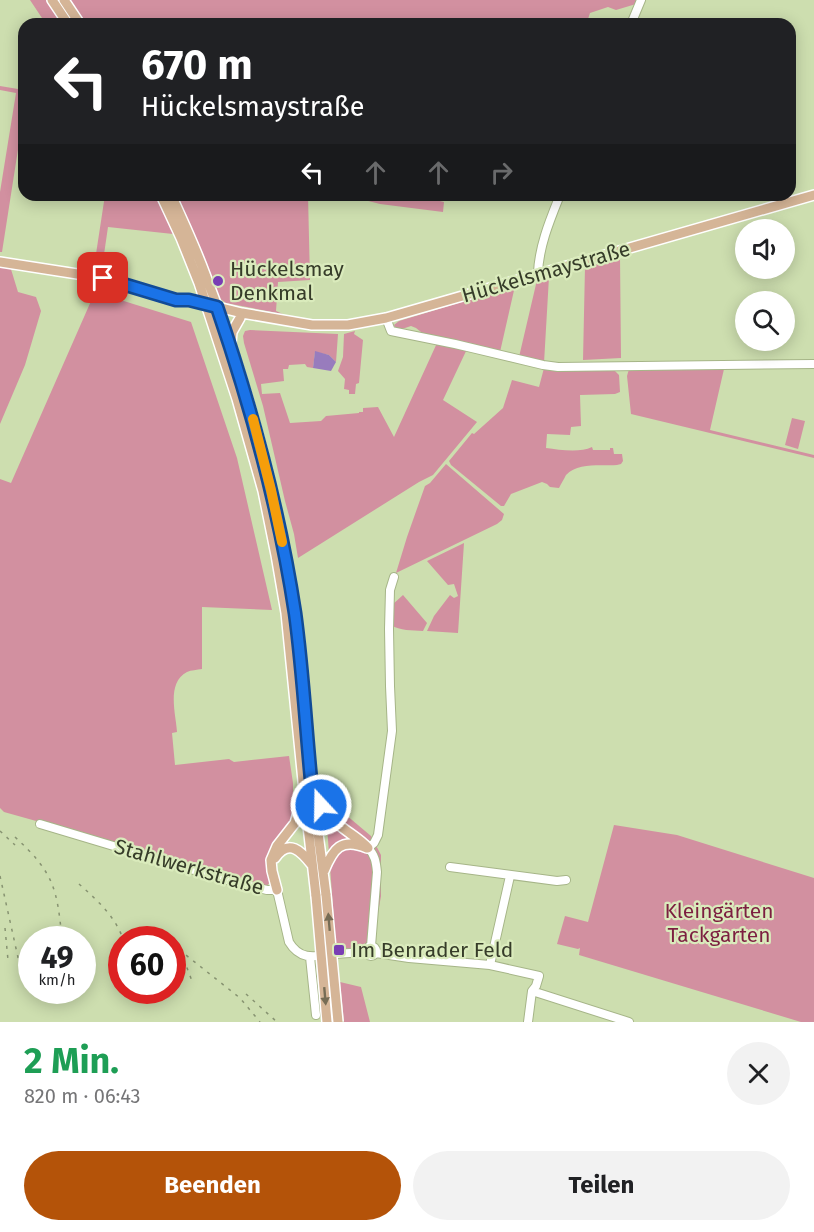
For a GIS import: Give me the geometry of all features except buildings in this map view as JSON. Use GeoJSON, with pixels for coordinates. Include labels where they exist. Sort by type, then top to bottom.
{"type":"FeatureCollection","features":[{"type":"Feature","properties":{"kind":"main road"},"geometry":{"type":"LineString","coordinates":[[52,0],[64,18]]}},
{"type":"Feature","properties":{"kind":"main road"},"geometry":{"type":"LineString","coordinates":[[64,0],[76,18]]}},
{"type":"Feature","properties":{"kind":"main road","name":"Hückelsmaystraße"},"geometry":{"type":"LineString","coordinates":[[796,200],[814,195]]}},
{"type":"Feature","properties":{"kind":"main road"},"geometry":{"type":"LineString","coordinates":[[164,201],[231,346],[261,449],[285,554],[300,654],[313,866],[321,895],[338,1022]]}},
{"type":"Feature","properties":{"kind":"main road"},"geometry":{"type":"LineString","coordinates":[[174,201],[205,273],[212,309],[255,461],[276,555],[286,614],[308,791],[323,873],[321,895],[327,1022]]}},
{"type":"Feature","properties":{"kind":"main road","name":"Hückelsmaystraße"},"geometry":{"type":"LineString","coordinates":[[176,300],[189,300],[240,318],[275,319],[323,326],[348,325],[386,318],[793,201]]}},
{"type":"Feature","properties":{"kind":"main road","name":"Hückelsmaystraße"},"geometry":{"type":"LineString","coordinates":[[0,262],[103,278],[176,300],[187,306],[269,316],[275,319]]}},
{"type":"Feature","properties":{"kind":"main road"},"geometry":{"type":"LineString","coordinates":[[189,300],[200,283]]}},
{"type":"Feature","properties":{"kind":"main road"},"geometry":{"type":"LineString","coordinates":[[231,346],[232,332],[240,318]]}},
{"type":"Feature","properties":{"kind":"main road"},"geometry":{"type":"LineString","coordinates":[[308,791],[338,824],[368,848]]}},
{"type":"Feature","properties":{"kind":"main road"},"geometry":{"type":"LineString","coordinates":[[277,890],[271,860],[277,846],[295,823],[308,791]]}},
{"type":"Feature","properties":{"kind":"main road"},"geometry":{"type":"LineString","coordinates":[[323,873],[332,853],[338,847],[357,844],[368,848]]}},
{"type":"Feature","properties":{"kind":"main road"},"geometry":{"type":"LineString","coordinates":[[271,866],[280,852],[287,848],[300,851],[313,866]]}},
{"type":"Feature","properties":{"kind":"street"},"geometry":{"type":"LineString","coordinates":[[634,18],[641,0]]}},
{"type":"Feature","properties":{"kind":"street"},"geometry":{"type":"LineString","coordinates":[[538,273],[548,224],[558,201]]}},
{"type":"Feature","properties":{"kind":"street"},"geometry":{"type":"LineString","coordinates":[[386,318],[391,331],[558,367],[814,364]]}},
{"type":"Feature","properties":{"kind":"street"},"geometry":{"type":"LineString","coordinates":[[371,950],[377,872],[373,853],[368,848],[378,835],[381,821],[392,731],[389,629],[390,590],[394,577]]}},
{"type":"Feature","properties":{"kind":"street","name":"Stahlwerkstraße"},"geometry":{"type":"LineString","coordinates":[[40,824],[237,883],[277,890],[289,942],[293,949],[310,957]]}},
{"type":"Feature","properties":{"kind":"street"},"geometry":{"type":"LineString","coordinates":[[450,867],[510,876],[566,880]]}},
{"type":"Feature","properties":{"kind":"street"},"geometry":{"type":"LineString","coordinates":[[490,965],[510,876]]}},
{"type":"Feature","properties":{"kind":"street"},"geometry":{"type":"LineString","coordinates":[[316,1015],[310,957],[371,950],[409,958],[490,965],[539,976],[532,991],[528,1022]]}},
{"type":"Feature","properties":{"kind":"street"},"geometry":{"type":"LineString","coordinates":[[532,991],[629,1022]]}},
{"type":"Feature","properties":{"kind":"green space"},"geometry":{"type":"Polygon","coordinates":[[[30,0],[48,0],[60,18],[42,18],[30,0]]]}},
{"type":"Feature","properties":{"kind":"green space"},"geometry":{"type":"Polygon","coordinates":[[[68,0],[638,0],[636,4],[616,10],[608,7],[590,13],[588,18],[80,18],[68,0]]]}},
{"type":"Feature","properties":{"kind":"green space"},"geometry":{"type":"Polygon","coordinates":[[[0,86],[18,89],[18,149],[2,252],[0,252],[0,192],[16,93],[0,90],[0,86]]]}},
{"type":"Feature","properties":{"kind":"green space"},"geometry":{"type":"Polygon","coordinates":[[[104,201],[159,201],[173,234],[108,227],[102,268],[94,267],[104,201]]]}},
{"type":"Feature","properties":{"kind":"green space"},"geometry":{"type":"Polygon","coordinates":[[[178,201],[308,201],[310,280],[278,282],[276,311],[283,314],[226,303],[218,297],[178,201]]]}},
{"type":"Feature","properties":{"kind":"green space"},"geometry":{"type":"Polygon","coordinates":[[[368,201],[444,202],[443,212],[368,201]]]}},
{"type":"Feature","properties":{"kind":"green space"},"geometry":{"type":"Polygon","coordinates":[[[620,257],[621,358],[583,360],[585,267],[620,257]]]}},
{"type":"Feature","properties":{"kind":"green space"},"geometry":{"type":"Polygon","coordinates":[[[0,265],[10,266],[18,292],[36,297],[41,311],[25,365],[0,424],[0,265]]]}},
{"type":"Feature","properties":{"kind":"green space"},"geometry":{"type":"Polygon","coordinates":[[[549,277],[544,363],[519,357],[537,280],[549,277]]]}},
{"type":"Feature","properties":{"kind":"green space"},"geometry":{"type":"Polygon","coordinates":[[[515,286],[500,352],[426,336],[411,326],[399,330],[394,325],[399,321],[515,286]]]}},
{"type":"Feature","properties":{"kind":"green space"},"geometry":{"type":"Polygon","coordinates":[[[95,292],[191,322],[237,458],[272,610],[202,607],[202,669],[187,672],[176,683],[174,699],[177,732],[172,733],[175,765],[289,756],[293,783],[293,818],[268,854],[267,868],[270,882],[265,888],[179,861],[4,812],[0,808],[0,479],[11,483],[95,292]]]}},
{"type":"Feature","properties":{"kind":"green space"},"geometry":{"type":"Polygon","coordinates":[[[245,331],[338,334],[336,362],[329,355],[315,352],[313,368],[305,364],[289,365],[288,369],[283,369],[284,381],[261,384],[262,394],[280,393],[290,423],[321,421],[326,416],[359,413],[363,412],[363,408],[378,407],[394,437],[437,343],[467,349],[443,400],[477,422],[433,475],[298,558],[263,406],[244,343],[245,331]]]}},
{"type":"Feature","properties":{"kind":"green space"},"geometry":{"type":"Polygon","coordinates":[[[355,331],[354,334],[363,340],[359,383],[356,384],[355,394],[349,394],[349,390],[344,389],[345,379],[338,371],[343,357],[344,334],[355,331]]]}},
{"type":"Feature","properties":{"kind":"green space"},"geometry":{"type":"Polygon","coordinates":[[[544,368],[613,369],[619,375],[620,392],[580,395],[581,426],[571,427],[570,435],[547,434],[546,448],[570,451],[592,447],[593,450],[613,448],[614,454],[622,454],[623,461],[617,465],[577,468],[566,475],[559,488],[550,487],[542,482],[511,494],[504,506],[501,506],[449,461],[472,433],[474,434],[503,408],[512,380],[539,387],[544,368]]]}},
{"type":"Feature","properties":{"kind":"green space"},"geometry":{"type":"Polygon","coordinates":[[[629,369],[724,369],[710,430],[814,455],[814,458],[631,414],[627,376],[629,369]]]}},
{"type":"Feature","properties":{"kind":"green space"},"geometry":{"type":"Polygon","coordinates":[[[792,418],[805,421],[798,449],[785,445],[792,418]]]}},
{"type":"Feature","properties":{"kind":"green space"},"geometry":{"type":"Polygon","coordinates":[[[446,464],[504,514],[502,520],[396,573],[425,486],[446,464]]]}},
{"type":"Feature","properties":{"kind":"green space"},"geometry":{"type":"Polygon","coordinates":[[[464,543],[458,633],[427,631],[434,616],[450,595],[454,598],[458,596],[454,584],[448,585],[427,561],[464,543]]]}},
{"type":"Feature","properties":{"kind":"green space"},"geometry":{"type":"Polygon","coordinates":[[[403,595],[427,623],[423,631],[402,629],[391,625],[392,605],[403,595]]]}},
{"type":"Feature","properties":{"kind":"green space"},"geometry":{"type":"Polygon","coordinates":[[[324,786],[333,804],[371,836],[381,855],[381,896],[373,941],[364,949],[336,948],[324,786]]]}},
{"type":"Feature","properties":{"kind":"green space","name":"Kleingärten Tackgarten"},"geometry":{"type":"Polygon","coordinates":[[[614,825],[677,835],[814,878],[814,1022],[801,1022],[579,955],[580,948],[557,944],[565,916],[588,922],[614,825]]]}},
{"type":"Feature","properties":{"kind":"green space"},"geometry":{"type":"Polygon","coordinates":[[[340,982],[361,987],[370,1022],[344,1022],[340,982]]]}},
{"type":"Feature","properties":{"kind":"shaded area"},"geometry":{"type":"Polygon","coordinates":[[[315,351],[329,355],[336,362],[331,371],[313,368],[315,351]]]}},
{"type":"Feature","properties":{"kind":"railway"},"geometry":{"type":"LineString","coordinates":[[0,831],[15,845]]}},
{"type":"Feature","properties":{"kind":"railway"},"geometry":{"type":"LineString","coordinates":[[15,837],[46,872],[55,894],[60,926]]}},
{"type":"Feature","properties":{"kind":"railway"},"geometry":{"type":"LineString","coordinates":[[0,876],[18,957]]}},
{"type":"Feature","properties":{"kind":"railway"},"geometry":{"type":"LineString","coordinates":[[79,884],[99,902],[117,926]]}},
{"type":"Feature","properties":{"kind":"railway"},"geometry":{"type":"LineString","coordinates":[[5,928],[8,960]]}},
{"type":"Feature","properties":{"kind":"railway"},"geometry":{"type":"LineString","coordinates":[[186,955],[240,998],[260,1022]]}},
{"type":"Feature","properties":{"kind":"railway"},"geometry":{"type":"LineString","coordinates":[[186,965],[192,981]]}},
{"type":"Feature","properties":{"kind":"railway"},"geometry":{"type":"LineString","coordinates":[[246,994],[277,1022]]}},
{"type":"Feature","properties":{"kind":"slow traffic"},"geometry":{"type":"LineString","coordinates":[[253,419],[282,542]]}},
{"type":"Feature","properties":{"kind":"place","name":"Hückelsmay Denkmal"},"geometry":{"type":"Point","coordinates":[218,281]}},
{"type":"Feature","properties":{"kind":"place","name":"Im Benrader Feld"},"geometry":{"type":"Point","coordinates":[339,950]}},
{"type":"Feature","properties":{"kind":"route"},"geometry":{"type":"LineString","coordinates":[[103,278],[176,300],[189,300],[217,307],[247,397],[285,554],[300,654],[312,790],[321,805]]}}]}
